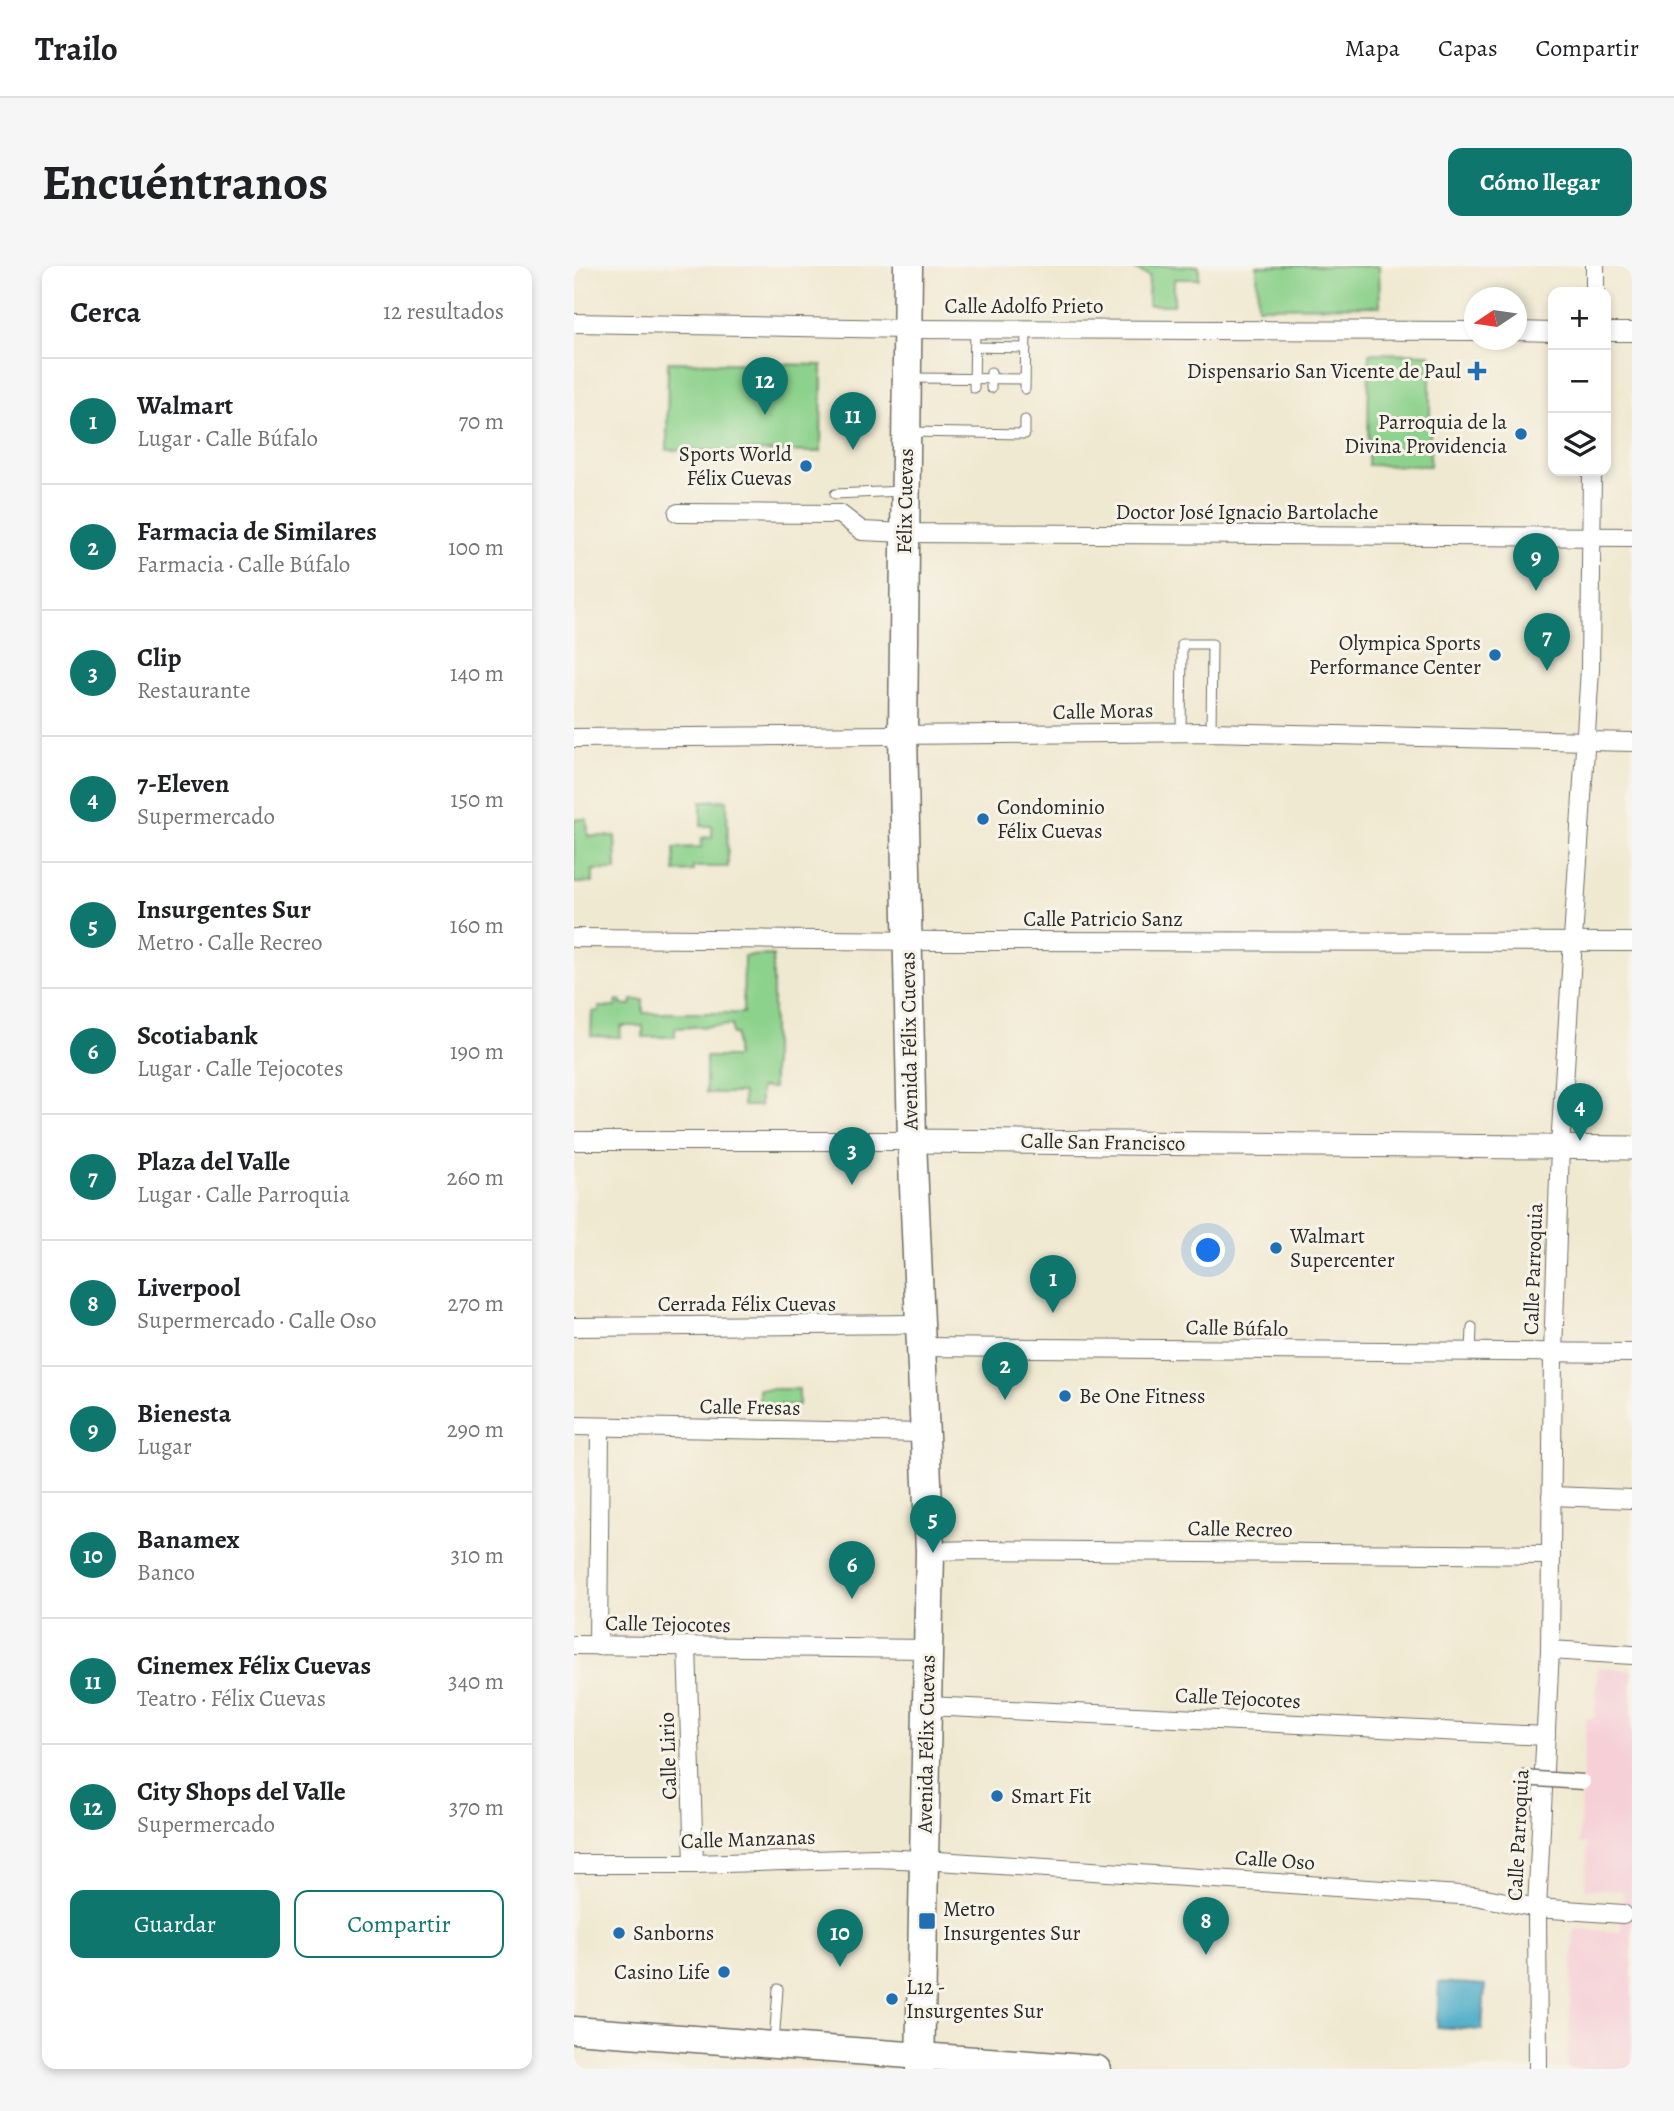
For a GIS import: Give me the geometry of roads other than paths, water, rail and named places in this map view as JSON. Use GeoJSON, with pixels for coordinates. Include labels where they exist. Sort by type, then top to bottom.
{"type":"FeatureCollection","features":[{"type":"Feature","properties":{"kind":"main road","name":"Félix Cuevas"},"geometry":{"type":"LineString","coordinates":[[902,735],[908,266]]}},
{"type":"Feature","properties":{"kind":"main road","name":"Avenida Félix Cuevas"},"geometry":{"type":"LineString","coordinates":[[902,735],[912,1141],[921,1336]]}},
{"type":"Feature","properties":{"kind":"main road"},"geometry":{"type":"LineString","coordinates":[[921,1336],[925,1433]]}},
{"type":"Feature","properties":{"kind":"main road","name":"Avenida Félix Cuevas"},"geometry":{"type":"LineString","coordinates":[[920,2062],[930,1551],[925,1433]]}},
{"type":"Feature","properties":{"kind":"main road"},"geometry":{"type":"LineString","coordinates":[[574,2030],[774,2045],[920,2062],[1097,2069]]}},
{"type":"Feature","properties":{"kind":"street"},"geometry":{"type":"LineString","coordinates":[[1595,266],[1595,287]]}},
{"type":"Feature","properties":{"kind":"street","name":"Calle Adolfo Prieto"},"geometry":{"type":"LineString","coordinates":[[574,323],[907,329],[1464,331]]}},
{"type":"Feature","properties":{"kind":"street"},"geometry":{"type":"LineString","coordinates":[[1527,331],[1548,332]]}},
{"type":"Feature","properties":{"kind":"street"},"geometry":{"type":"LineString","coordinates":[[1611,332],[1632,332]]}},
{"type":"Feature","properties":{"kind":"street","name":"Calle Parroquia"},"geometry":{"type":"LineString","coordinates":[[1538,2069],[1537,1908],[1550,1650],[1553,1353],[1560,1147],[1586,741],[1592,476]]}},
{"type":"Feature","properties":{"kind":"street","name":"Doctor José Ignacio Bartolache"},"geometry":{"type":"LineString","coordinates":[[678,513],[840,514],[862,531],[905,533],[1632,537]]}},
{"type":"Feature","properties":{"kind":"street","name":"Calle Moras"},"geometry":{"type":"LineString","coordinates":[[574,738],[1211,732],[1632,742]]}},
{"type":"Feature","properties":{"kind":"street","name":"Calle Patricio Sanz"},"geometry":{"type":"LineString","coordinates":[[574,938],[1632,942]]}},
{"type":"Feature","properties":{"kind":"street","name":"Calle San Francisco"},"geometry":{"type":"LineString","coordinates":[[574,1142],[912,1141],[1632,1147]]}},
{"type":"Feature","properties":{"kind":"street","name":"Cerrada Félix Cuevas"},"geometry":{"type":"LineString","coordinates":[[574,1327],[921,1336]]}},
{"type":"Feature","properties":{"kind":"street","name":"Calle Búfalo"},"geometry":{"type":"LineString","coordinates":[[921,1336],[1471,1353],[1632,1353]]}},
{"type":"Feature","properties":{"kind":"street","name":"Calle Fresas"},"geometry":{"type":"LineString","coordinates":[[574,1426],[925,1433]]}},
{"type":"Feature","properties":{"kind":"street"},"geometry":{"type":"LineString","coordinates":[[598,1646],[600,1427]]}},
{"type":"Feature","properties":{"kind":"street"},"geometry":{"type":"LineString","coordinates":[[1551,1496],[1632,1499]]}},
{"type":"Feature","properties":{"kind":"street","name":"Calle Recreo"},"geometry":{"type":"LineString","coordinates":[[930,1551],[1550,1555]]}},
{"type":"Feature","properties":{"kind":"street","name":"Calle Tejocotes"},"geometry":{"type":"LineString","coordinates":[[574,1646],[929,1649]]}},
{"type":"Feature","properties":{"kind":"street","name":"Calle Lirio"},"geometry":{"type":"LineString","coordinates":[[687,1646],[694,1864]]}},
{"type":"Feature","properties":{"kind":"street"},"geometry":{"type":"LineString","coordinates":[[1550,1650],[1632,1655]]}},
{"type":"Feature","properties":{"kind":"street","name":"Calle Tejocotes"},"geometry":{"type":"LineString","coordinates":[[928,1706],[1546,1736]]}},
{"type":"Feature","properties":{"kind":"street"},"geometry":{"type":"LineString","coordinates":[[1521,1778],[1583,1782]]}},
{"type":"Feature","properties":{"kind":"street","name":"Calle Manzanas"},"geometry":{"type":"LineString","coordinates":[[574,1864],[694,1864],[875,1858],[923,1860]]}},
{"type":"Feature","properties":{"kind":"street","name":"Calle Oso"},"geometry":{"type":"LineString","coordinates":[[923,1860],[1475,1896],[1537,1908],[1623,1914]]}},
{"type":"Feature","properties":{"kind":"lane"},"geometry":{"type":"LineString","coordinates":[[974,383],[975,328]]}},
{"type":"Feature","properties":{"kind":"lane"},"geometry":{"type":"LineString","coordinates":[[907,377],[974,383],[1002,375],[1025,384],[1026,329]]}},
{"type":"Feature","properties":{"kind":"lane"},"geometry":{"type":"LineString","coordinates":[[975,347],[992,350],[1026,348]]}},
{"type":"Feature","properties":{"kind":"lane"},"geometry":{"type":"LineString","coordinates":[[906,432],[1025,434],[1025,420]]}},
{"type":"Feature","properties":{"kind":"lane"},"geometry":{"type":"LineString","coordinates":[[835,494],[905,491]]}},
{"type":"Feature","properties":{"kind":"lane"},"geometry":{"type":"LineString","coordinates":[[1181,733],[1182,644],[1212,644],[1211,732]]}},
{"type":"Feature","properties":{"kind":"lane"},"geometry":{"type":"LineString","coordinates":[[1471,1353],[1472,1327]]}},
{"type":"Feature","properties":{"kind":"lane"},"geometry":{"type":"LineString","coordinates":[[774,2045],[778,1989]]}},
{"type":"Feature","properties":{"kind":"water"},"geometry":{"type":"Polygon","coordinates":[[[1439,1982],[1485,1985],[1482,2030],[1437,2027],[1439,1982]]]}},
{"type":"Feature","properties":{"kind":"place","name":"Dispensario San Vicente de Paul"},"geometry":{"type":"Point","coordinates":[1477,371]}},
{"type":"Feature","properties":{"kind":"place","name":"City Shops del Valle"},"geometry":{"type":"Point","coordinates":[765,415]}},
{"type":"Feature","properties":{"kind":"place","name":"Parroquia de la Divina Providencia"},"geometry":{"type":"Point","coordinates":[1521,434]}},
{"type":"Feature","properties":{"kind":"place","name":"Cinemex Félix Cuevas"},"geometry":{"type":"Point","coordinates":[853,450]}},
{"type":"Feature","properties":{"kind":"place","name":"Sports World Félix Cuevas"},"geometry":{"type":"Point","coordinates":[806,466]}},
{"type":"Feature","properties":{"kind":"place","name":"Bienesta"},"geometry":{"type":"Point","coordinates":[1536,591]}},
{"type":"Feature","properties":{"kind":"place","name":"Olympica Sports Performance Center"},"geometry":{"type":"Point","coordinates":[1495,655]}},
{"type":"Feature","properties":{"kind":"place","name":"Plaza del Valle"},"geometry":{"type":"Point","coordinates":[1547,671]}},
{"type":"Feature","properties":{"kind":"place","name":"Condominio Félix Cuevas"},"geometry":{"type":"Point","coordinates":[983,819]}},
{"type":"Feature","properties":{"kind":"place","name":"7-Eleven"},"geometry":{"type":"Point","coordinates":[1580,1141]}},
{"type":"Feature","properties":{"kind":"place","name":"Clip"},"geometry":{"type":"Point","coordinates":[852,1185]}},
{"type":"Feature","properties":{"kind":"place","name":"Walmart Supercenter"},"geometry":{"type":"Point","coordinates":[1276,1248]}},
{"type":"Feature","properties":{"kind":"place","name":"Walmart"},"geometry":{"type":"Point","coordinates":[1053,1313]}},
{"type":"Feature","properties":{"kind":"place","name":"Be One Fitness"},"geometry":{"type":"Point","coordinates":[1065,1396]}},
{"type":"Feature","properties":{"kind":"place","name":"Farmacia de Similares"},"geometry":{"type":"Point","coordinates":[1005,1400]}},
{"type":"Feature","properties":{"kind":"place","name":"Insurgentes Sur"},"geometry":{"type":"Point","coordinates":[933,1553]}},
{"type":"Feature","properties":{"kind":"place","name":"Scotiabank"},"geometry":{"type":"Point","coordinates":[852,1599]}},
{"type":"Feature","properties":{"kind":"place","name":"Smart Fit"},"geometry":{"type":"Point","coordinates":[997,1796]}},
{"type":"Feature","properties":{"kind":"place","name":"Metro Insurgentes Sur"},"geometry":{"type":"Point","coordinates":[927,1921]}},
{"type":"Feature","properties":{"kind":"place","name":"Sanborns"},"geometry":{"type":"Point","coordinates":[619,1933]}},
{"type":"Feature","properties":{"kind":"place","name":"Liverpool"},"geometry":{"type":"Point","coordinates":[1206,1955]}},
{"type":"Feature","properties":{"kind":"place","name":"Banamex"},"geometry":{"type":"Point","coordinates":[840,1967]}},
{"type":"Feature","properties":{"kind":"place","name":"Casino Life"},"geometry":{"type":"Point","coordinates":[724,1972]}},
{"type":"Feature","properties":{"kind":"place","name":"L12 - Insurgentes Sur"},"geometry":{"type":"Point","coordinates":[892,1999]}}]}
